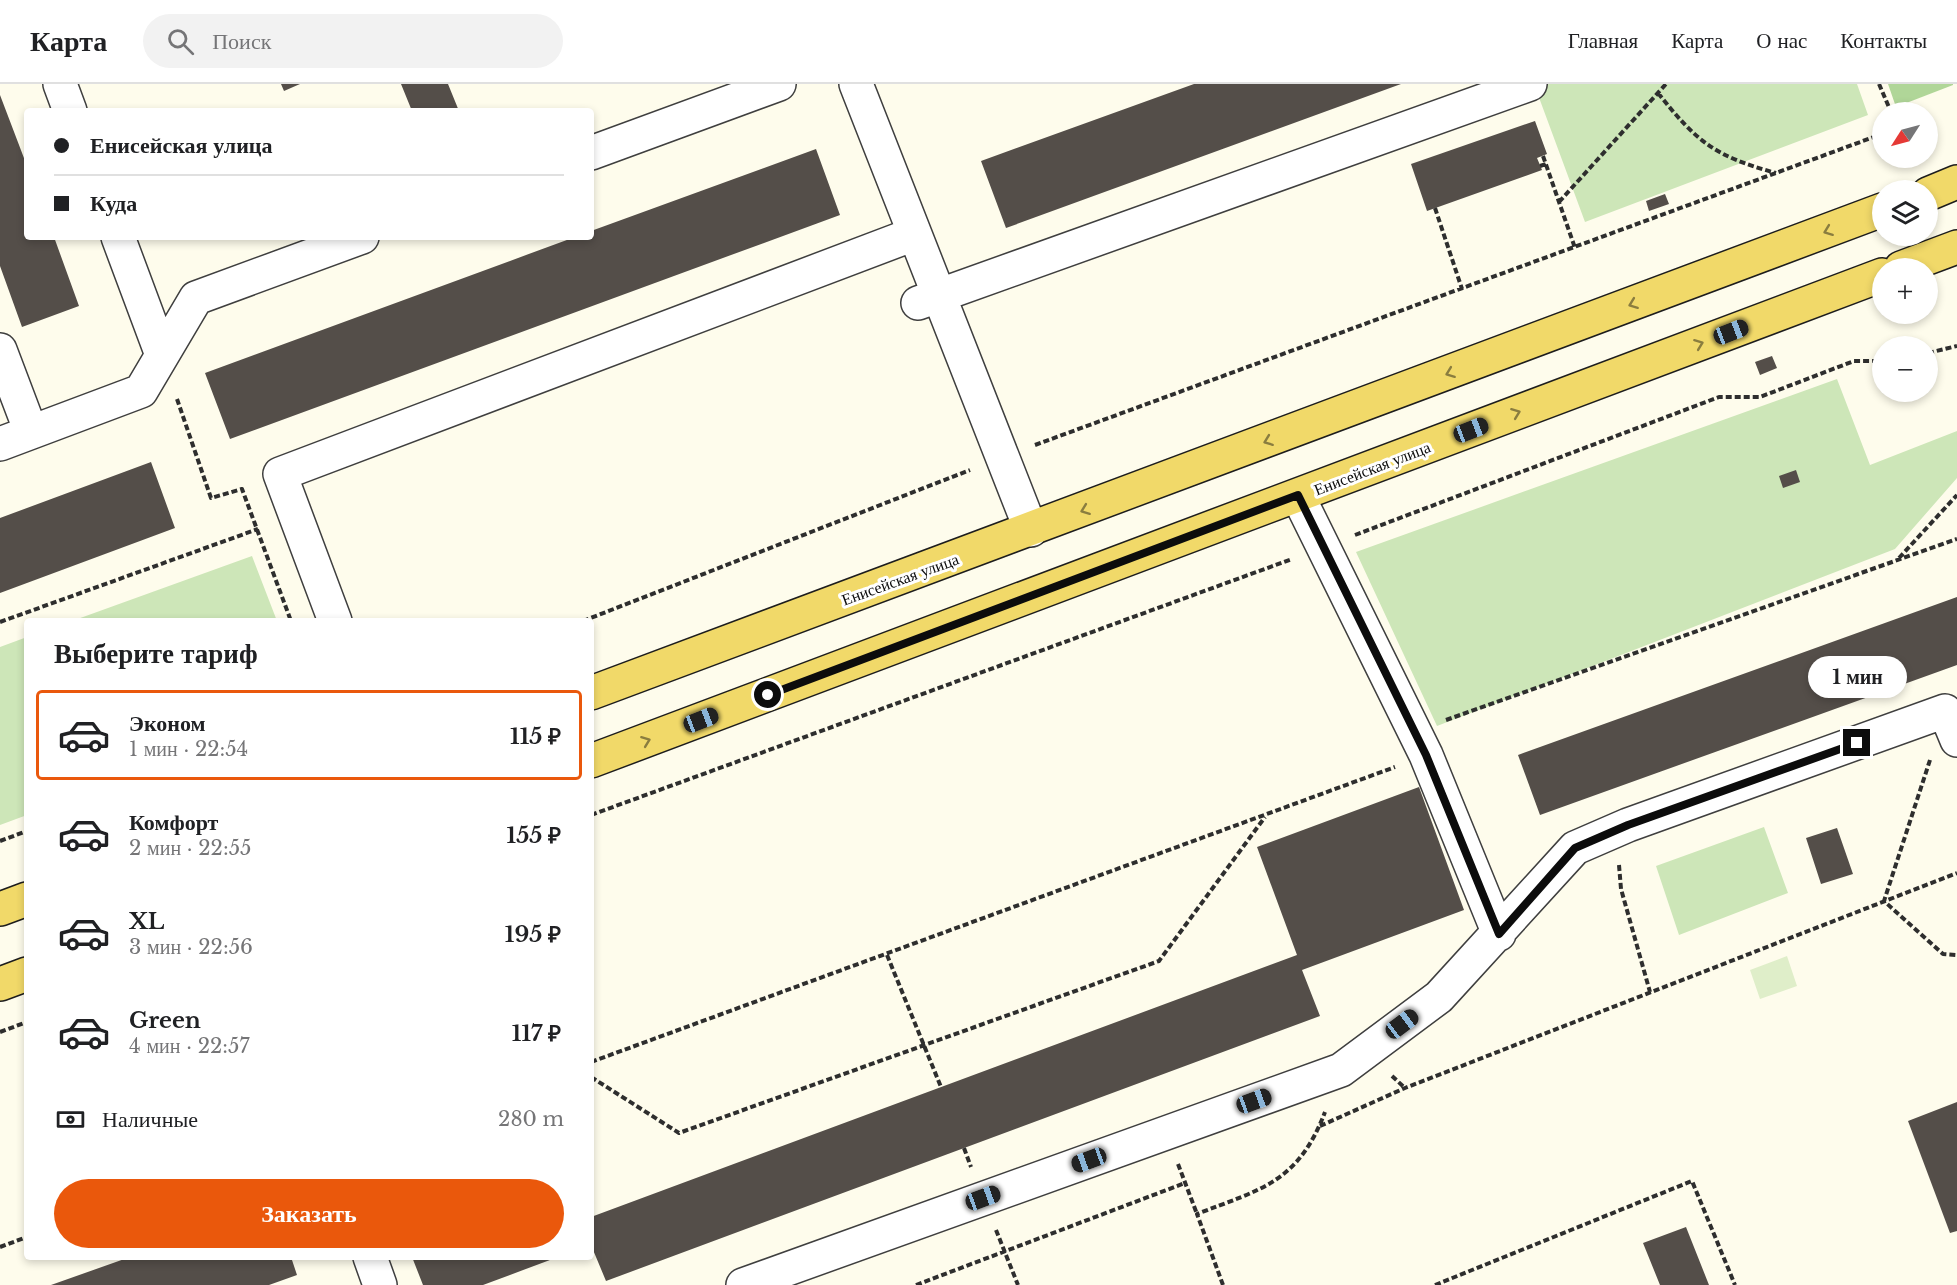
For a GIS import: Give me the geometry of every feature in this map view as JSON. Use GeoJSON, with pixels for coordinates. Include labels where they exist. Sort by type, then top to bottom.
{"type":"FeatureCollection","features":[{"type":"Feature","properties":{"kind":"main road"},"geometry":{"type":"LineString","coordinates":[[1938,190],[1957,182]]}},
{"type":"Feature","properties":{"kind":"main road","name":"Енисейская улица"},"geometry":{"type":"LineString","coordinates":[[594,692],[1872,214]]}},
{"type":"Feature","properties":{"kind":"main road"},"geometry":{"type":"LineString","coordinates":[[1928,258],[1957,247]]}},
{"type":"Feature","properties":{"kind":"main road","name":"Енисейская улица"},"geometry":{"type":"LineString","coordinates":[[594,760],[1872,279]]}},
{"type":"Feature","properties":{"kind":"main road"},"geometry":{"type":"LineString","coordinates":[[0,909],[24,900]]}},
{"type":"Feature","properties":{"kind":"main road"},"geometry":{"type":"LineString","coordinates":[[0,984],[24,975]]}},
{"type":"Feature","properties":{"kind":"lane"},"geometry":{"type":"LineString","coordinates":[[60,84],[69,108]]}},
{"type":"Feature","properties":{"kind":"lane"},"geometry":{"type":"LineString","coordinates":[[594,152],[779,84]]}},
{"type":"Feature","properties":{"kind":"lane"},"geometry":{"type":"LineString","coordinates":[[856,84],[914,234],[929,299],[1002,457],[1031,530]]}},
{"type":"Feature","properties":{"kind":"lane"},"geometry":{"type":"LineString","coordinates":[[929,299],[1530,84]]}},
{"type":"Feature","properties":{"kind":"lane"},"geometry":{"type":"LineString","coordinates":[[334,618],[280,474],[914,234]]}},
{"type":"Feature","properties":{"kind":"lane"},"geometry":{"type":"LineString","coordinates":[[119,240],[162,355]]}},
{"type":"Feature","properties":{"kind":"lane"},"geometry":{"type":"LineString","coordinates":[[0,444],[141,391],[196,298],[354,240]]}},
{"type":"Feature","properties":{"kind":"lane"},"geometry":{"type":"LineString","coordinates":[[0,350],[31,432]]}},
{"type":"Feature","properties":{"kind":"lane"},"geometry":{"type":"LineString","coordinates":[[1298,495],[1420,744],[1499,934]]}},
{"type":"Feature","properties":{"kind":"lane"},"geometry":{"type":"LineString","coordinates":[[743,1285],[1341,1070],[1439,997],[1499,934],[1575,848],[1628,825],[1951,726]]}},
{"type":"Feature","properties":{"kind":"lane"},"geometry":{"type":"LineString","coordinates":[[371,1260],[380,1285]]}},
{"type":"Feature","properties":{"kind":"path"},"geometry":{"type":"LineString","coordinates":[[1559,202],[1666,84]]}},
{"type":"Feature","properties":{"kind":"path"},"geometry":{"type":"LineString","coordinates":[[1880,84],[1887,102]]}},
{"type":"Feature","properties":{"kind":"path"},"geometry":{"type":"LineString","coordinates":[[1658,93],[1688,130],[1716,152],[1778,173]]}},
{"type":"Feature","properties":{"kind":"path"},"geometry":{"type":"LineString","coordinates":[[591,618],[1002,457],[1872,138]]}},
{"type":"Feature","properties":{"kind":"path"},"geometry":{"type":"LineString","coordinates":[[1543,156],[1575,248]]}},
{"type":"Feature","properties":{"kind":"path"},"geometry":{"type":"LineString","coordinates":[[1540,166],[1546,164]]}},
{"type":"Feature","properties":{"kind":"path"},"geometry":{"type":"LineString","coordinates":[[1435,208],[1462,289]]}},
{"type":"Feature","properties":{"kind":"path"},"geometry":{"type":"LineString","coordinates":[[1938,351],[1957,346]]}},
{"type":"Feature","properties":{"kind":"path"},"geometry":{"type":"LineString","coordinates":[[162,355],[211,498],[242,489],[290,618]]}},
{"type":"Feature","properties":{"kind":"path"},"geometry":{"type":"LineString","coordinates":[[594,814],[1322,548],[1719,397],[1760,397],[1854,361],[1872,361]]}},
{"type":"Feature","properties":{"kind":"path"},"geometry":{"type":"LineString","coordinates":[[1899,558],[1957,495]]}},
{"type":"Feature","properties":{"kind":"path"},"geometry":{"type":"LineString","coordinates":[[0,622],[258,529]]}},
{"type":"Feature","properties":{"kind":"path"},"geometry":{"type":"LineString","coordinates":[[594,1061],[1265,816],[1420,744],[1899,558],[1957,539]]}},
{"type":"Feature","properties":{"kind":"path"},"geometry":{"type":"LineString","coordinates":[[1884,901],[1951,726]]}},
{"type":"Feature","properties":{"kind":"path"},"geometry":{"type":"LineString","coordinates":[[594,1079],[679,1133],[925,1047],[1159,961],[1265,816]]}},
{"type":"Feature","properties":{"kind":"path"},"geometry":{"type":"LineString","coordinates":[[1628,825],[1618,854],[1621,889],[1650,992]]}},
{"type":"Feature","properties":{"kind":"path"},"geometry":{"type":"LineString","coordinates":[[0,841],[24,832]]}},
{"type":"Feature","properties":{"kind":"path"},"geometry":{"type":"LineString","coordinates":[[1320,1126],[1405,1088],[1957,873]]}},
{"type":"Feature","properties":{"kind":"path"},"geometry":{"type":"LineString","coordinates":[[1884,901],[1942,954],[1957,955]]}},
{"type":"Feature","properties":{"kind":"path"},"geometry":{"type":"LineString","coordinates":[[887,955],[941,1087]]}},
{"type":"Feature","properties":{"kind":"path"},"geometry":{"type":"LineString","coordinates":[[0,1032],[24,1023]]}},
{"type":"Feature","properties":{"kind":"path"},"geometry":{"type":"LineString","coordinates":[[1197,1214],[1266,1187],[1295,1167],[1320,1126],[1341,1070]]}},
{"type":"Feature","properties":{"kind":"path"},"geometry":{"type":"LineString","coordinates":[[1167,1133],[1223,1285]]}},
{"type":"Feature","properties":{"kind":"path"},"geometry":{"type":"LineString","coordinates":[[1435,1285],[1692,1181],[1735,1285]]}},
{"type":"Feature","properties":{"kind":"path"},"geometry":{"type":"LineString","coordinates":[[916,1285],[1185,1183]]}},
{"type":"Feature","properties":{"kind":"path"},"geometry":{"type":"LineString","coordinates":[[0,1247],[24,1238]]}},
{"type":"Feature","properties":{"kind":"green space"},"geometry":{"type":"Polygon","coordinates":[[[1534,84],[1857,84],[1868,115],[1585,222],[1534,84]]]}},
{"type":"Feature","properties":{"kind":"green space"},"geometry":{"type":"Polygon","coordinates":[[[1888,84],[1953,84],[1909,102],[1894,102],[1888,84]]]}},
{"type":"Feature","properties":{"kind":"green space"},"geometry":{"type":"Polygon","coordinates":[[[1837,379],[1870,465],[1957,431],[1957,478],[1895,549],[1437,726],[1356,552],[1837,379]]]}},
{"type":"Feature","properties":{"kind":"green space"},"geometry":{"type":"Polygon","coordinates":[[[252,556],[276,618],[80,618],[252,556]]]}},
{"type":"Feature","properties":{"kind":"green space"},"geometry":{"type":"Polygon","coordinates":[[[24,638],[24,816],[0,825],[0,647],[24,638]]]}},
{"type":"Feature","properties":{"kind":"green space"},"geometry":{"type":"Polygon","coordinates":[[[1764,827],[1788,893],[1679,935],[1656,866],[1764,827]]]}},
{"type":"Feature","properties":{"kind":"green space"},"geometry":{"type":"Polygon","coordinates":[[[1787,956],[1797,986],[1760,999],[1750,970],[1787,956]]]}},
{"type":"Feature","properties":{"kind":"building"},"geometry":{"type":"Polygon","coordinates":[[[281,84],[300,84],[284,91],[281,84]]]}},
{"type":"Feature","properties":{"kind":"building"},"geometry":{"type":"Polygon","coordinates":[[[401,84],[448,84],[458,108],[411,108],[401,84]]]}},
{"type":"Feature","properties":{"kind":"building"},"geometry":{"type":"Polygon","coordinates":[[[1194,84],[1401,84],[1006,228],[981,161],[1194,84]]]}},
{"type":"Feature","properties":{"kind":"building"},"geometry":{"type":"Polygon","coordinates":[[[0,95],[24,158],[24,240],[55,240],[79,306],[22,327],[0,266],[0,95]]]}},
{"type":"Feature","properties":{"kind":"building"},"geometry":{"type":"Polygon","coordinates":[[[1535,121],[1547,154],[1537,158],[1542,170],[1427,211],[1411,164],[1535,121]]]}},
{"type":"Feature","properties":{"kind":"building"},"geometry":{"type":"Polygon","coordinates":[[[816,149],[840,215],[230,439],[205,373],[567,240],[594,240],[594,230],[816,149]]]}},
{"type":"Feature","properties":{"kind":"building"},"geometry":{"type":"Polygon","coordinates":[[[1665,194],[1669,204],[1649,211],[1646,201],[1665,194]]]}},
{"type":"Feature","properties":{"kind":"building"},"geometry":{"type":"Polygon","coordinates":[[[1772,356],[1777,368],[1760,375],[1755,362],[1772,356]]]}},
{"type":"Feature","properties":{"kind":"building"},"geometry":{"type":"Polygon","coordinates":[[[151,462],[175,528],[0,593],[0,518],[151,462]]]}},
{"type":"Feature","properties":{"kind":"building"},"geometry":{"type":"Polygon","coordinates":[[[1796,470],[1800,482],[1783,488],[1779,476],[1796,470]]]}},
{"type":"Feature","properties":{"kind":"building"},"geometry":{"type":"Polygon","coordinates":[[[1957,597],[1957,665],[1540,815],[1518,755],[1957,597]]]}},
{"type":"Feature","properties":{"kind":"building"},"geometry":{"type":"Polygon","coordinates":[[[1419,787],[1464,910],[1302,970],[1320,1016],[606,1281],[594,1252],[594,1216],[1297,955],[1257,847],[1419,787]]]}},
{"type":"Feature","properties":{"kind":"building"},"geometry":{"type":"Polygon","coordinates":[[[1837,828],[1853,874],[1821,884],[1806,838],[1837,828]]]}},
{"type":"Feature","properties":{"kind":"building"},"geometry":{"type":"Polygon","coordinates":[[[1957,1102],[1957,1231],[1950,1233],[1908,1121],[1957,1102]]]}},
{"type":"Feature","properties":{"kind":"building"},"geometry":{"type":"Polygon","coordinates":[[[1686,1227],[1709,1285],[1660,1285],[1643,1243],[1686,1227]]]}},
{"type":"Feature","properties":{"kind":"building"},"geometry":{"type":"Polygon","coordinates":[[[122,1260],[292,1260],[297,1275],[269,1285],[51,1285],[122,1260]]]}},
{"type":"Feature","properties":{"kind":"building"},"geometry":{"type":"Polygon","coordinates":[[[413,1260],[550,1260],[483,1285],[423,1285],[413,1260]]]}},
{"type":"Feature","properties":{"kind":"route"},"geometry":{"type":"LineString","coordinates":[[768,695],[1298,495],[1372,651],[1426,755],[1499,934],[1575,848],[1628,825],[1857,743]]}}]}
